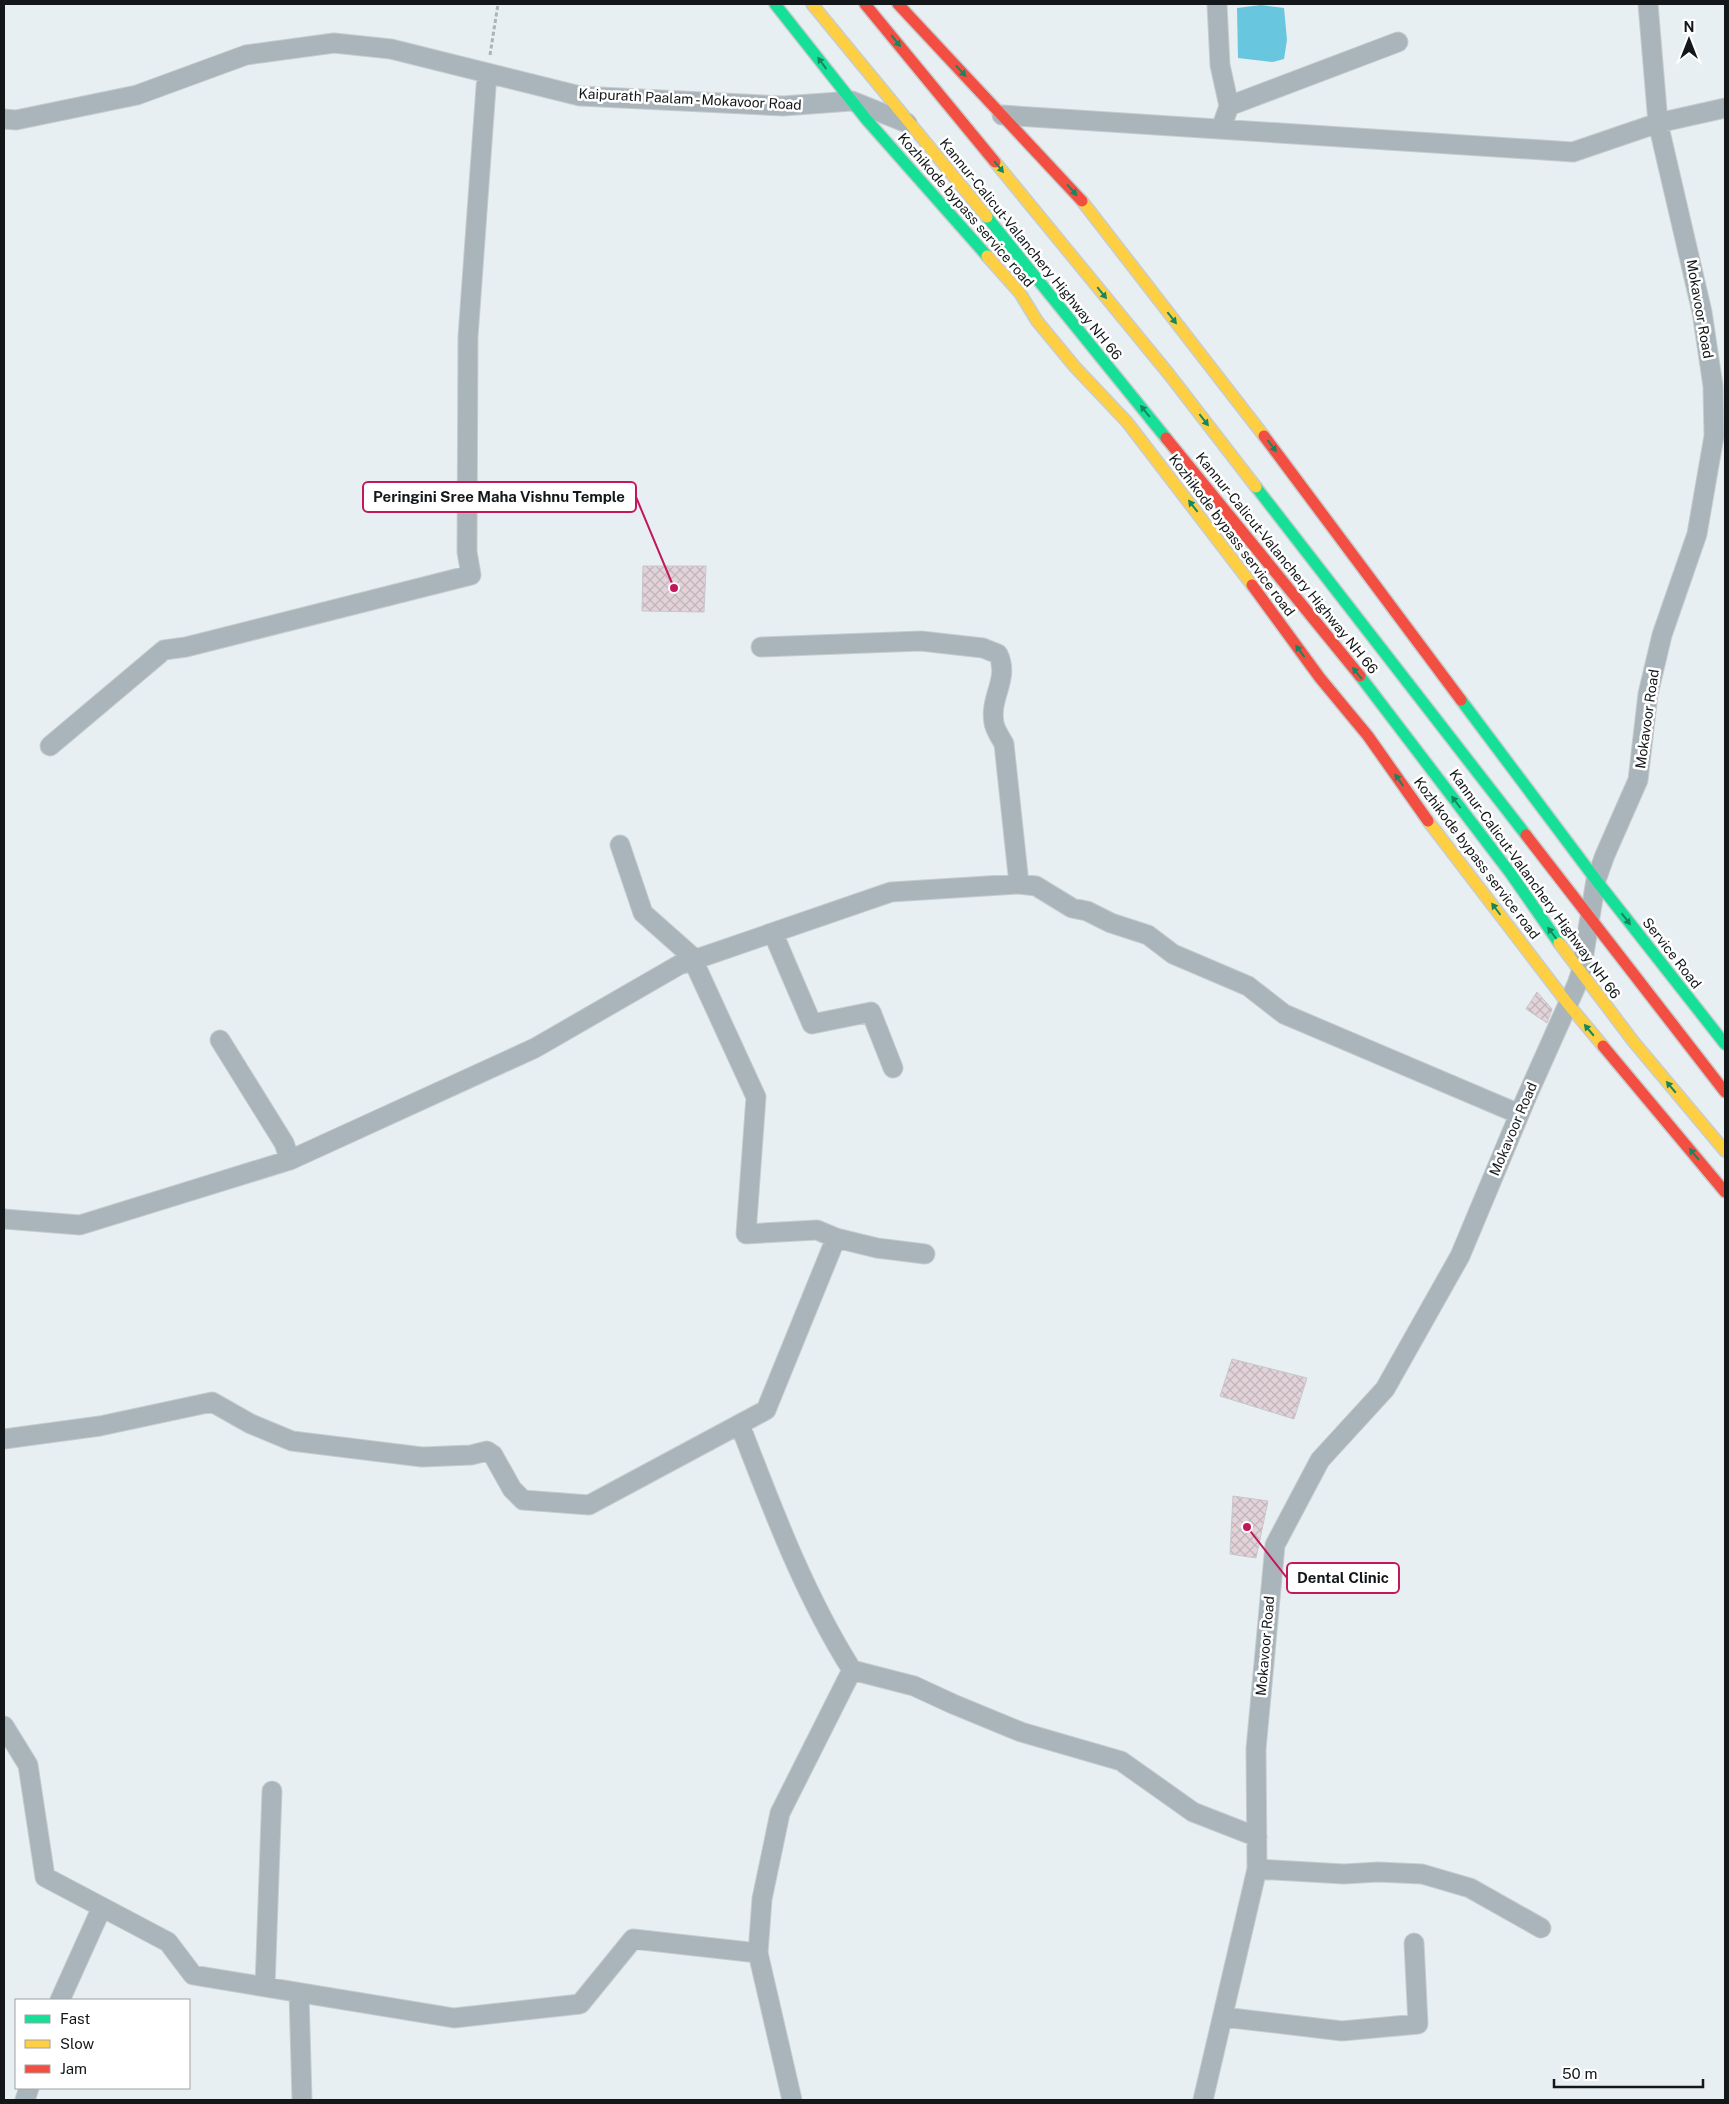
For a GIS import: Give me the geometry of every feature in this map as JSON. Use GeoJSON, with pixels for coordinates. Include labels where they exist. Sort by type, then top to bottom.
{"type":"FeatureCollection","features":[{"type":"Feature","properties":{"kind":"main road"},"geometry":{"type":"LineString","coordinates":[[775,4],[852,101]]}},
{"type":"Feature","properties":{"kind":"main road","name":"Kannur-Calicut-Valanchery Highway NH 66"},"geometry":{"type":"LineString","coordinates":[[812,4],[908,123],[1040,281],[1383,705],[1511,874],[1633,1041],[1725,1151]]}},
{"type":"Feature","properties":{"kind":"main road"},"geometry":{"type":"LineString","coordinates":[[865,4],[1168,373],[1725,1092]]}},
{"type":"Feature","properties":{"kind":"main road","name":"Service Road"},"geometry":{"type":"LineString","coordinates":[[898,4],[1086,206],[1277,453],[1596,880],[1725,1044]]}},
{"type":"Feature","properties":{"kind":"main road","name":"Kozhikode bypass service road"},"geometry":{"type":"LineString","coordinates":[[852,101],[1020,293],[1037,321],[1074,366],[1127,422],[1212,530],[1320,678],[1368,736],[1414,802],[1568,1004],[1725,1192]]}},
{"type":"Feature","properties":{"kind":"street"},"geometry":{"type":"LineString","coordinates":[[1217,4],[1220,65],[1229,106],[1221,129]]}},
{"type":"Feature","properties":{"kind":"street","name":"Mokavoor Road"},"geometry":{"type":"LineString","coordinates":[[1204,2100],[1257,1869],[1256,1749],[1275,1545],[1320,1460],[1385,1389],[1460,1256],[1519,1114],[1582,972],[1589,916],[1596,880],[1638,780],[1648,694],[1662,635],[1697,534],[1714,436],[1713,386],[1702,312],[1658,123],[1648,4]]}},
{"type":"Feature","properties":{"kind":"street"},"geometry":{"type":"LineString","coordinates":[[1229,106],[1398,42]]}},
{"type":"Feature","properties":{"kind":"street","name":"Kaipurath Paalam - Mokavoor Road"},"geometry":{"type":"LineString","coordinates":[[4,119],[16,120],[137,95],[246,55],[334,43],[391,50],[580,96],[784,106],[852,101],[908,123]]}},
{"type":"Feature","properties":{"kind":"street"},"geometry":{"type":"LineString","coordinates":[[50,746],[164,650],[194,645],[471,575],[467,552],[468,337],[488,73]]}},
{"type":"Feature","properties":{"kind":"street"},"geometry":{"type":"LineString","coordinates":[[1002,114],[1573,152],[1658,123],[1725,108]]}},
{"type":"Feature","properties":{"kind":"street"},"geometry":{"type":"LineString","coordinates":[[761,647],[921,641],[983,648],[998,654],[1003,665],[996,693],[994,724],[1004,744],[1020,884]]}},
{"type":"Feature","properties":{"kind":"street"},"geometry":{"type":"LineString","coordinates":[[620,844],[643,913],[695,960],[756,1096],[746,1234],[817,1230],[836,1238],[877,1248],[925,1254]]}},
{"type":"Feature","properties":{"kind":"street"},"geometry":{"type":"LineString","coordinates":[[4,1219],[80,1225],[290,1160],[535,1048],[679,965],[891,892],[1020,884],[1036,886],[1072,908],[1087,911],[1111,924],[1148,935],[1173,954],[1248,986],[1284,1014],[1519,1114]]}},
{"type":"Feature","properties":{"kind":"street"},"geometry":{"type":"LineString","coordinates":[[773,933],[812,1024],[871,1012],[893,1068]]}},
{"type":"Feature","properties":{"kind":"street"},"geometry":{"type":"LineString","coordinates":[[220,1040],[284,1143],[290,1160]]}},
{"type":"Feature","properties":{"kind":"street"},"geometry":{"type":"LineString","coordinates":[[4,1439],[100,1426],[212,1402],[251,1424],[292,1441],[422,1457],[471,1455],[487,1451],[493,1455],[512,1489],[523,1500],[589,1506],[766,1410],[836,1238]]}},
{"type":"Feature","properties":{"kind":"street"},"geometry":{"type":"LineString","coordinates":[[740,1424],[776,1520],[836,1645],[852,1670],[914,1686],[1021,1732],[1121,1761],[1192,1812],[1257,1837]]}},
{"type":"Feature","properties":{"kind":"street"},"geometry":{"type":"LineString","coordinates":[[792,2100],[758,1953],[762,1899],[780,1813],[852,1670]]}},
{"type":"Feature","properties":{"kind":"street"},"geometry":{"type":"LineString","coordinates":[[4,1726],[28,1765],[45,1877],[168,1942],[193,1976],[454,2018],[580,2004],[633,1939],[758,1953]]}},
{"type":"Feature","properties":{"kind":"street"},"geometry":{"type":"LineString","coordinates":[[266,1987],[272,1791]]}},
{"type":"Feature","properties":{"kind":"street"},"geometry":{"type":"LineString","coordinates":[[1257,1869],[1344,1874],[1378,1872],[1422,1874],[1470,1888],[1541,1928]]}},
{"type":"Feature","properties":{"kind":"street"},"geometry":{"type":"LineString","coordinates":[[60,1999],[102,1907]]}},
{"type":"Feature","properties":{"kind":"street"},"geometry":{"type":"LineString","coordinates":[[1223,2017],[1342,2031],[1418,2024],[1414,1943]]}},
{"type":"Feature","properties":{"kind":"street"},"geometry":{"type":"LineString","coordinates":[[299,1993],[302,2100]]}},
{"type":"Feature","properties":{"kind":"path"},"geometry":{"type":"LineString","coordinates":[[488,73],[498,4]]}},
{"type":"Feature","properties":{"kind":"water"},"geometry":{"type":"Polygon","coordinates":[[[1261,5],[1284,8],[1287,40],[1284,59],[1273,62],[1238,58],[1237,8],[1261,5]]]}},
{"type":"Feature","properties":{"kind":"building"},"geometry":{"type":"Polygon","coordinates":[[[643,566],[706,566],[704,612],[642,611],[643,566]]]}},
{"type":"Feature","properties":{"kind":"building"},"geometry":{"type":"Polygon","coordinates":[[[1537,992],[1552,1009],[1547,1023],[1526,1009],[1537,992]]]}},
{"type":"Feature","properties":{"kind":"building"},"geometry":{"type":"Polygon","coordinates":[[[1232,1359],[1307,1378],[1294,1419],[1220,1396],[1232,1359]]]}},
{"type":"Feature","properties":{"kind":"building"},"geometry":{"type":"Polygon","coordinates":[[[1233,1496],[1268,1501],[1256,1558],[1230,1554],[1233,1496]]]}},
{"type":"Feature","properties":{"kind":"traffic: fast"},"geometry":{"type":"LineString","coordinates":[[775,4],[866,119],[987,256]]}},
{"type":"Feature","properties":{"kind":"traffic: fast"},"geometry":{"type":"LineString","coordinates":[[987,217],[1166,438]]}},
{"type":"Feature","properties":{"kind":"traffic: fast"},"geometry":{"type":"LineString","coordinates":[[1256,487],[1526,835]]}},
{"type":"Feature","properties":{"kind":"traffic: fast"},"geometry":{"type":"LineString","coordinates":[[1360,676],[1511,874],[1559,943]]}},
{"type":"Feature","properties":{"kind":"traffic: fast"},"geometry":{"type":"LineString","coordinates":[[1461,700],[1596,880],[1725,1044]]}},
{"type":"Feature","properties":{"kind":"traffic: slow"},"geometry":{"type":"LineString","coordinates":[[812,4],[987,217]]}},
{"type":"Feature","properties":{"kind":"traffic: slow"},"geometry":{"type":"LineString","coordinates":[[995,162],[1168,373],[1256,487]]}},
{"type":"Feature","properties":{"kind":"traffic: slow"},"geometry":{"type":"LineString","coordinates":[[1082,201],[1264,436]]}},
{"type":"Feature","properties":{"kind":"traffic: slow"},"geometry":{"type":"LineString","coordinates":[[987,256],[1020,293],[1037,321],[1075,367],[1127,422],[1252,585]]}},
{"type":"Feature","properties":{"kind":"traffic: slow"},"geometry":{"type":"LineString","coordinates":[[1428,821],[1568,1004],[1603,1046]]}},
{"type":"Feature","properties":{"kind":"traffic: slow"},"geometry":{"type":"LineString","coordinates":[[1559,943],[1633,1041],[1725,1151]]}},
{"type":"Feature","properties":{"kind":"traffic: jam"},"geometry":{"type":"LineString","coordinates":[[865,4],[995,162]]}},
{"type":"Feature","properties":{"kind":"traffic: jam"},"geometry":{"type":"LineString","coordinates":[[898,4],[1082,201]]}},
{"type":"Feature","properties":{"kind":"traffic: jam"},"geometry":{"type":"LineString","coordinates":[[1264,436],[1461,700]]}},
{"type":"Feature","properties":{"kind":"traffic: jam"},"geometry":{"type":"LineString","coordinates":[[1166,438],[1360,676]]}},
{"type":"Feature","properties":{"kind":"traffic: jam"},"geometry":{"type":"LineString","coordinates":[[1252,585],[1320,678],[1368,736],[1428,821]]}},
{"type":"Feature","properties":{"kind":"traffic: jam"},"geometry":{"type":"LineString","coordinates":[[1526,835],[1725,1092]]}},
{"type":"Feature","properties":{"kind":"traffic: jam"},"geometry":{"type":"LineString","coordinates":[[1603,1046],[1725,1192]]}},
{"type":"Feature","properties":{"kind":"place","name":"Peringini Sree Maha Vishnu Temple"},"geometry":{"type":"Point","coordinates":[674,588]}},
{"type":"Feature","properties":{"kind":"place","name":"Dental Clinic"},"geometry":{"type":"Point","coordinates":[1247,1527]}}]}
